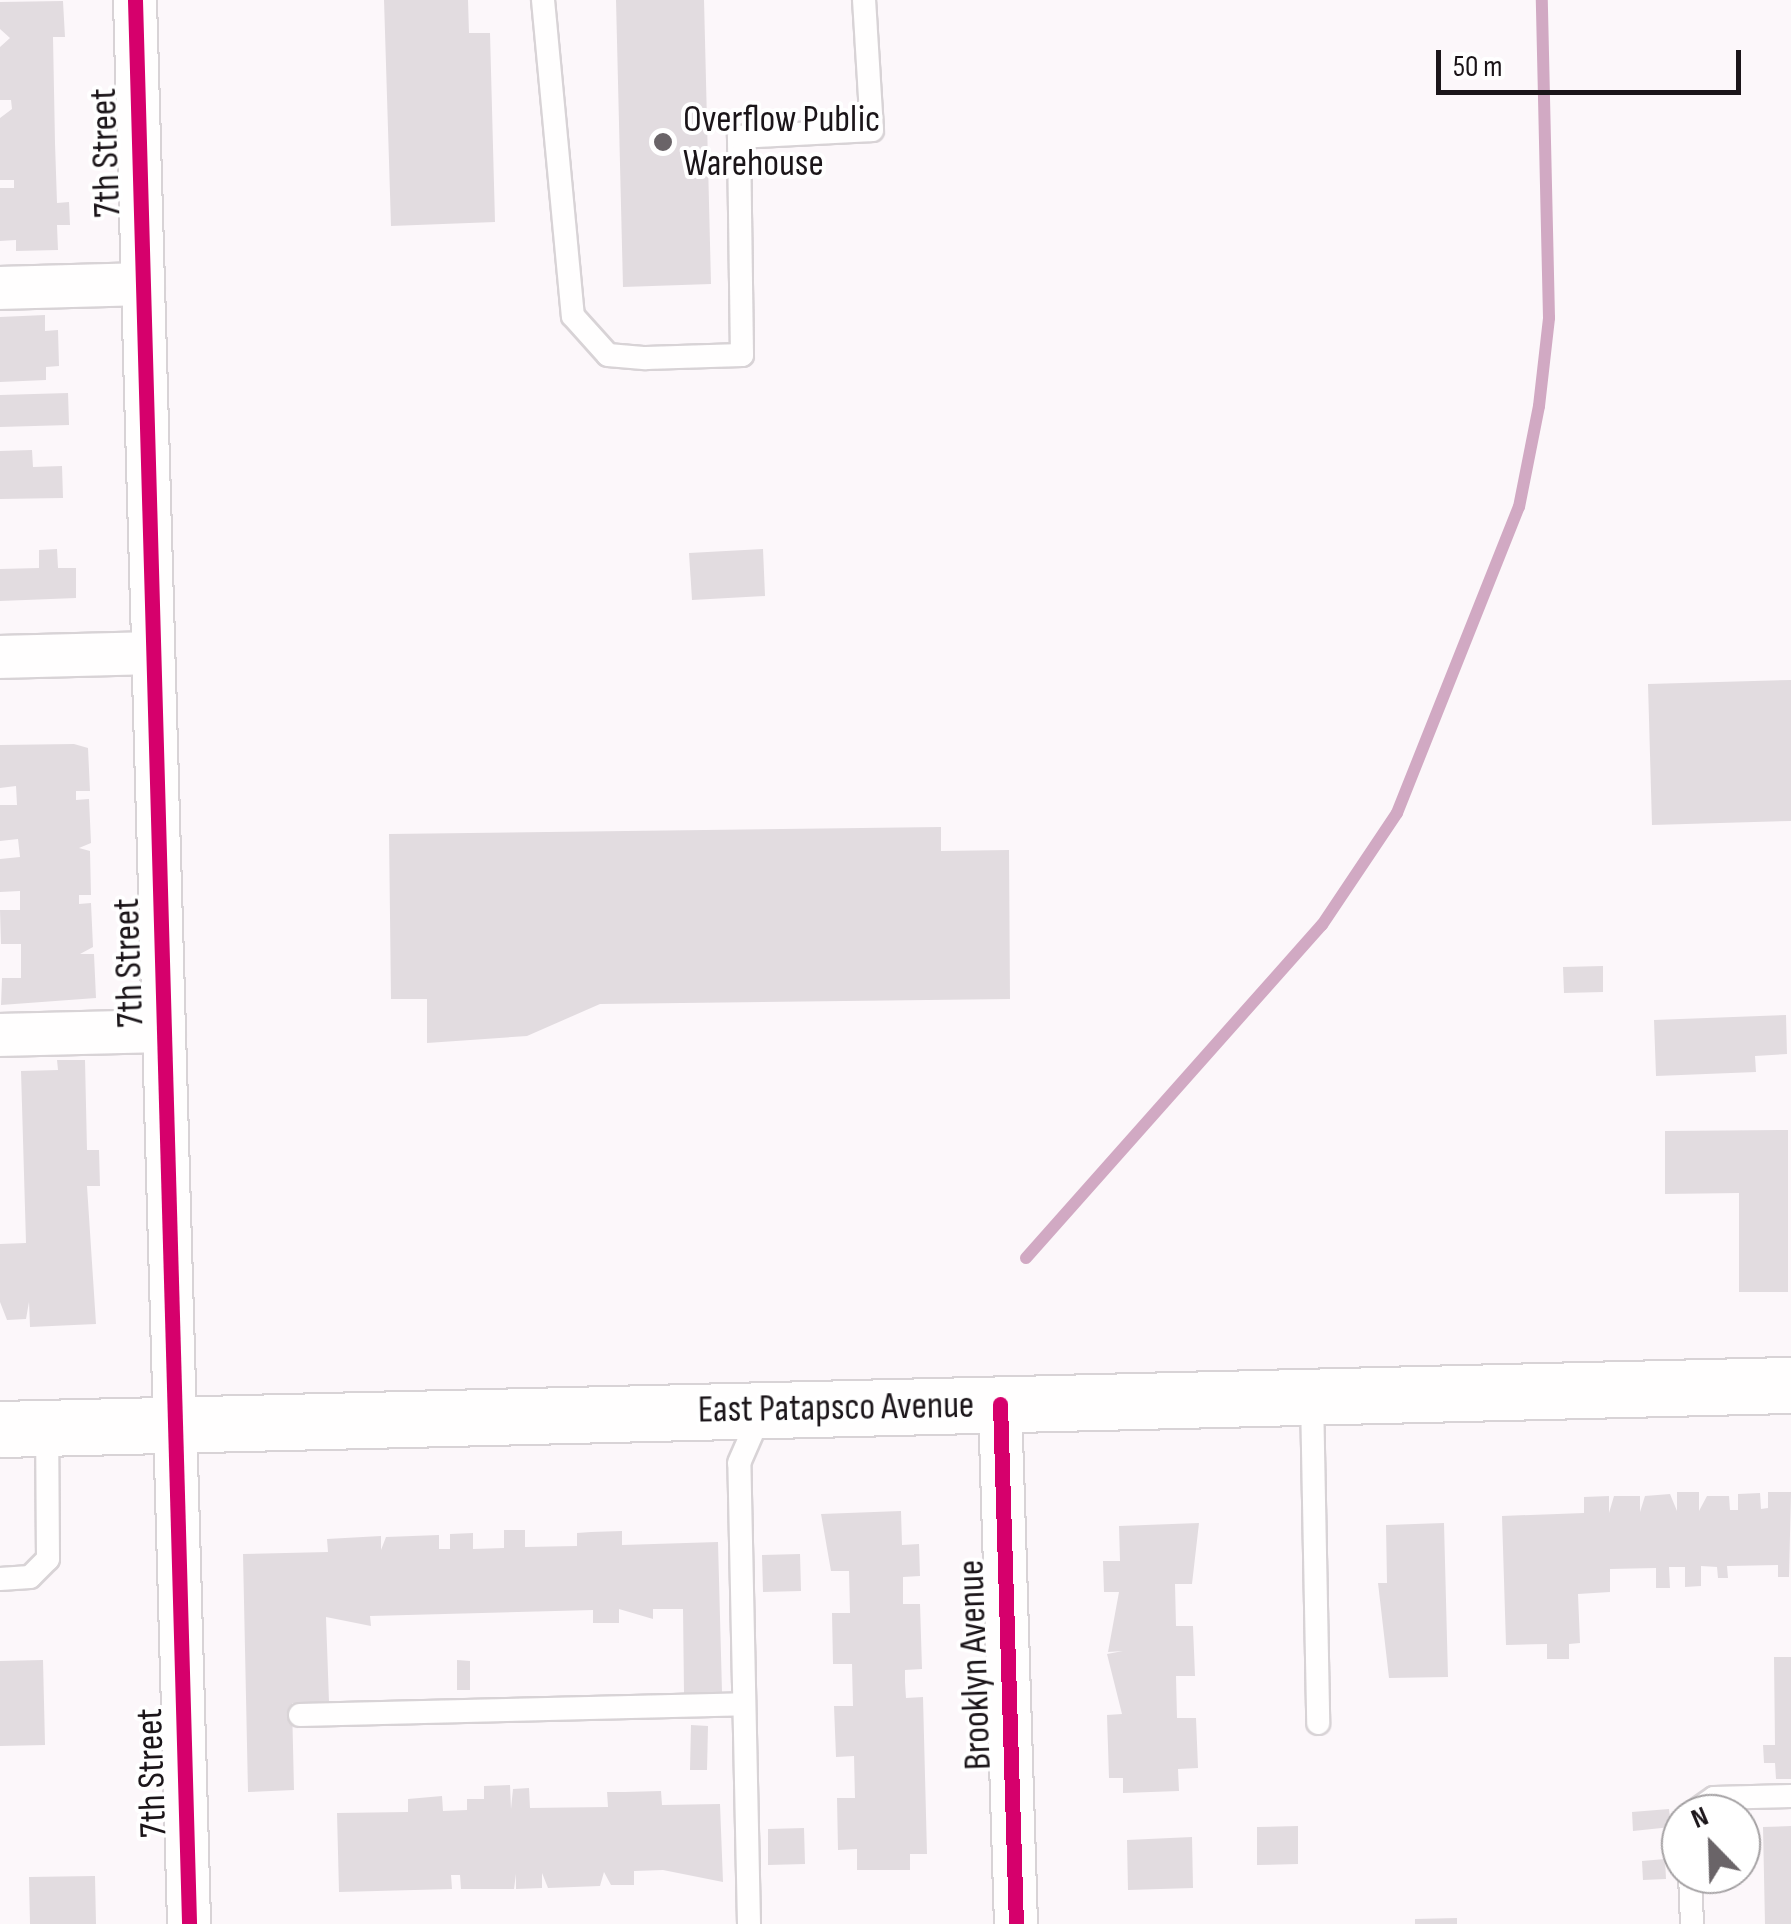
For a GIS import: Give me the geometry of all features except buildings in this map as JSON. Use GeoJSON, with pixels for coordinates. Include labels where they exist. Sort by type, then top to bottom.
{"type":"FeatureCollection","features":[{"type":"Feature","properties":{"kind":"main road","name":"East Patapsco Avenue"},"geometry":{"type":"LineString","coordinates":[[23,1428],[1791,1385]]}},
{"type":"Feature","properties":{"kind":"street","name":"7th Street"},"geometry":{"type":"LineString","coordinates":[[135,0],[189,1924]]}},
{"type":"Feature","properties":{"kind":"street"},"geometry":{"type":"LineString","coordinates":[[0,288],[142,284]]}},
{"type":"Feature","properties":{"kind":"street"},"geometry":{"type":"LineString","coordinates":[[0,657],[153,653]]}},
{"type":"Feature","properties":{"kind":"street"},"geometry":{"type":"LineString","coordinates":[[0,1034],[164,1031]]}},
{"type":"Feature","properties":{"kind":"street","name":"Brooklyn Avenue"},"geometry":{"type":"LineString","coordinates":[[1000,1404],[1016,1924]]}},
{"type":"Feature","properties":{"kind":"lane"},"geometry":{"type":"LineString","coordinates":[[543,0],[572,316],[608,356],[646,358],[742,355],[739,137],[872,130],[864,0]]}},
{"type":"Feature","properties":{"kind":"lane"},"geometry":{"type":"LineString","coordinates":[[1312,1397],[1318,1723]]}},
{"type":"Feature","properties":{"kind":"lane"},"geometry":{"type":"LineString","coordinates":[[749,1924],[739,1463],[763,1410]]}},
{"type":"Feature","properties":{"kind":"lane"},"geometry":{"type":"LineString","coordinates":[[0,1579],[30,1577],[48,1559],[23,1428]]}},
{"type":"Feature","properties":{"kind":"lane"},"geometry":{"type":"LineString","coordinates":[[300,1715],[744,1704]]}},
{"type":"Feature","properties":{"kind":"lane"},"geometry":{"type":"LineString","coordinates":[[1761,1797],[1791,1796]]}},
{"type":"Feature","properties":{"kind":"lane"},"geometry":{"type":"LineString","coordinates":[[1691,1894],[1692,1924]]}},
{"type":"Feature","properties":{"kind":"waterway"},"geometry":{"type":"LineString","coordinates":[[1026,1258],[1322,925],[1397,813],[1519,507],[1539,406],[1549,318],[1542,0]]}},
{"type":"Feature","properties":{"kind":"cycle path"},"geometry":{"type":"LineString","coordinates":[[135,0],[189,1924]]}},
{"type":"Feature","properties":{"kind":"cycle path"},"geometry":{"type":"LineString","coordinates":[[1000,1404],[1016,1924]]}},
{"type":"Feature","properties":{"kind":"place","name":"Overflow Public Warehouse"},"geometry":{"type":"Point","coordinates":[663,142]}}]}
